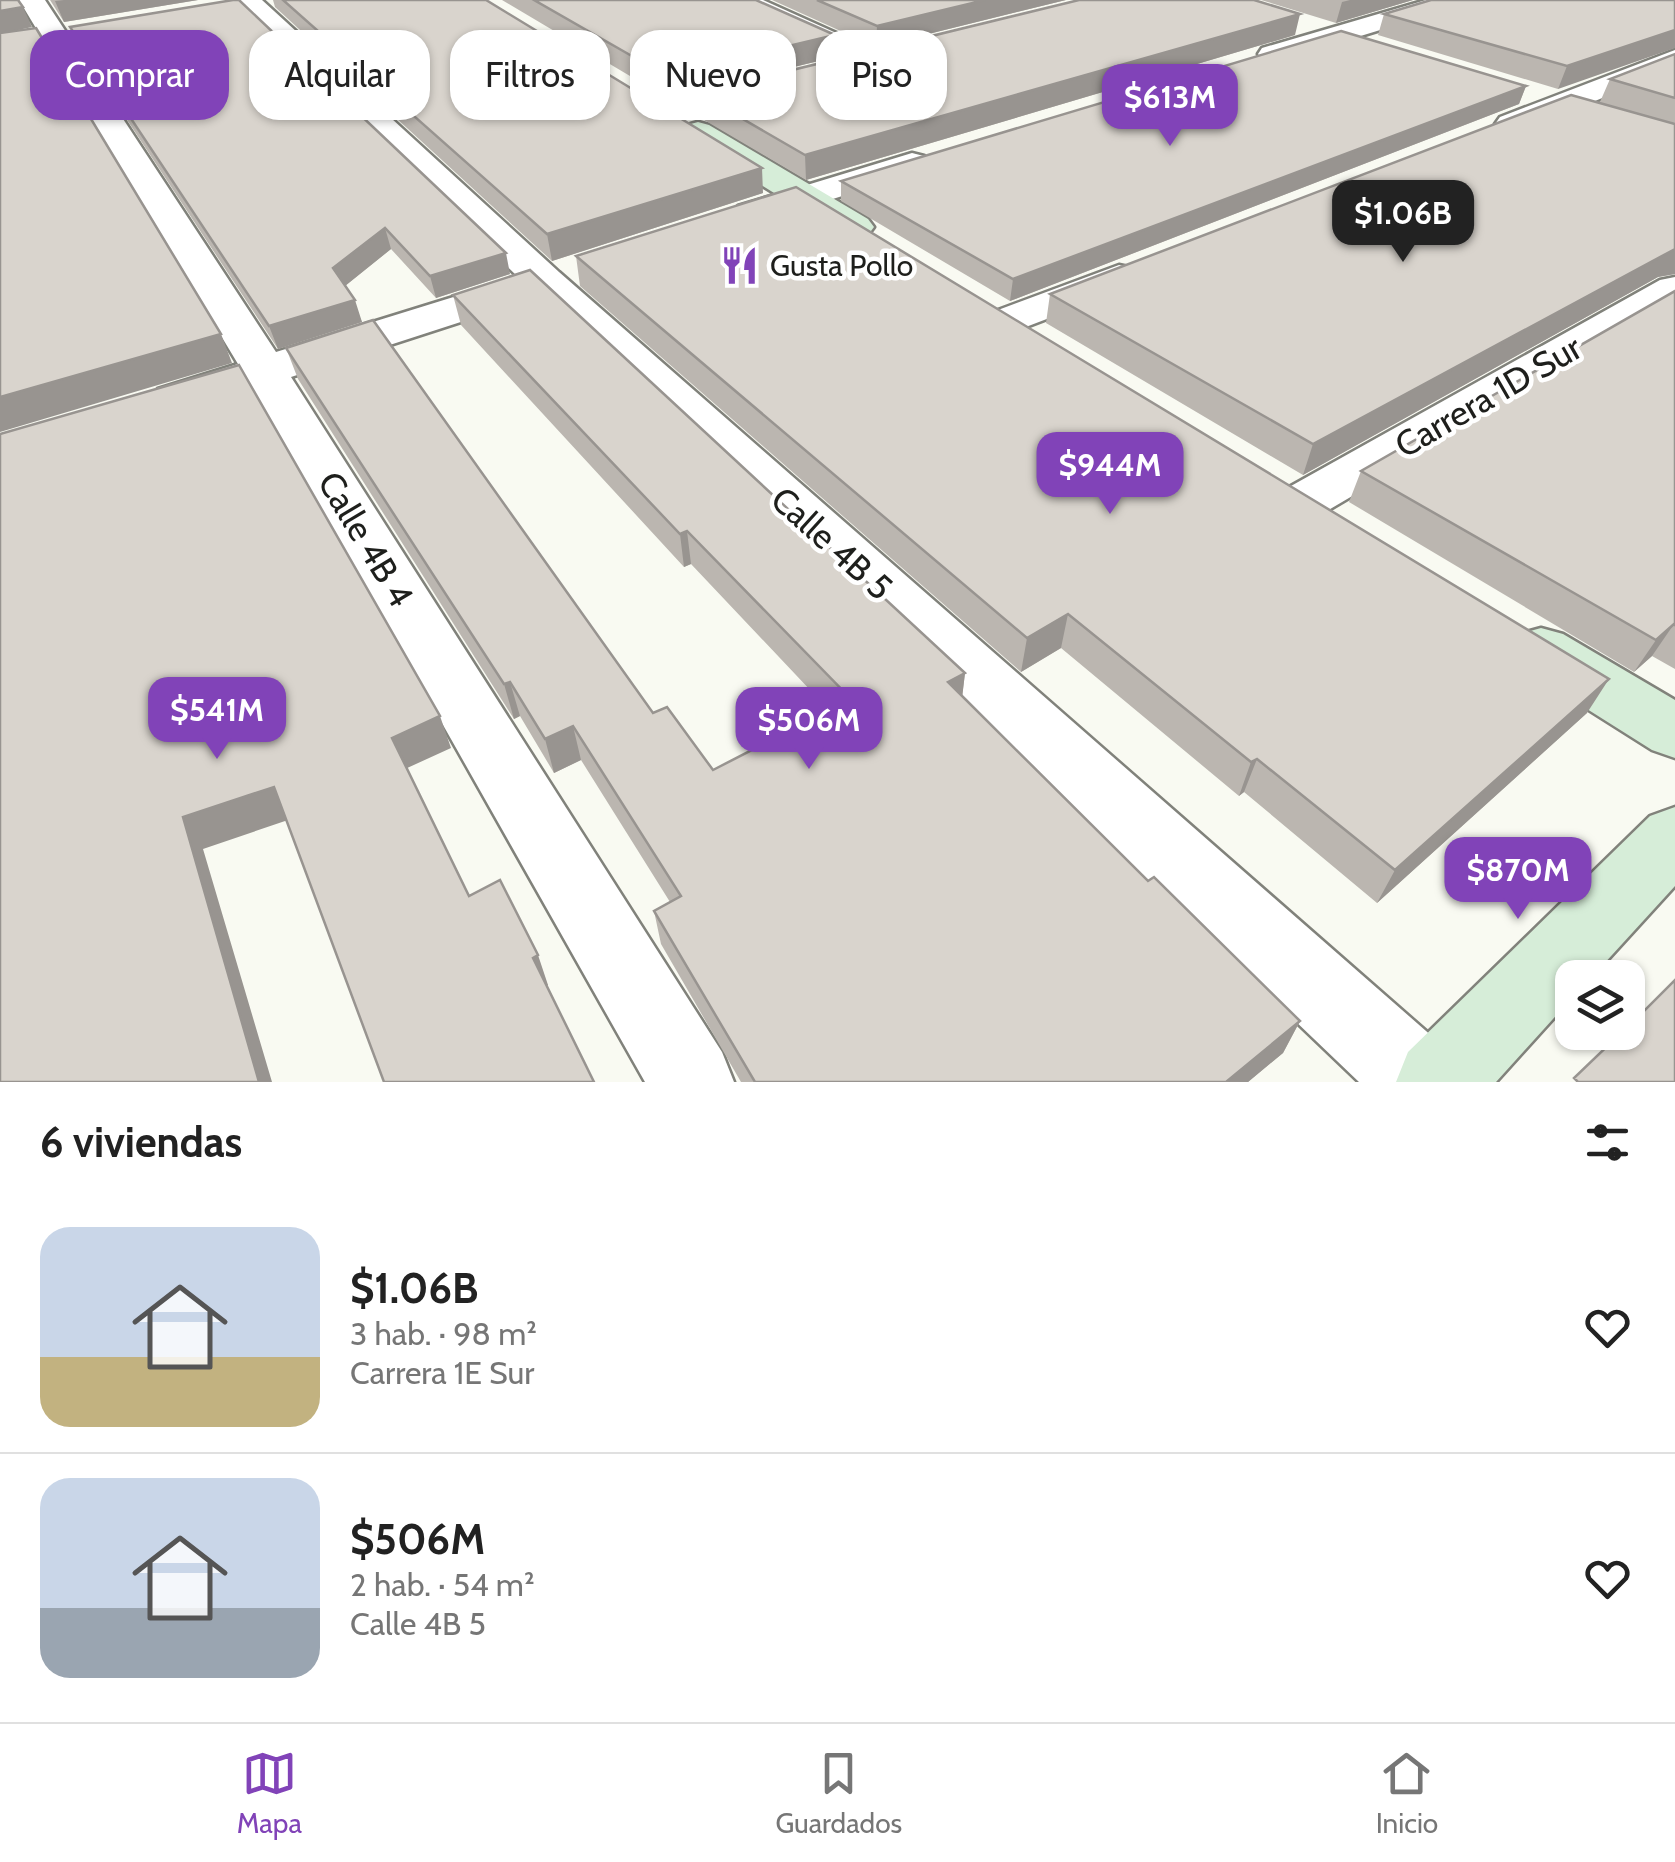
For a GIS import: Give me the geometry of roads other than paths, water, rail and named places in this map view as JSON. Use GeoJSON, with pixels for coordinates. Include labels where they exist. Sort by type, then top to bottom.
{"type":"FeatureCollection","features":[{"type":"Feature","properties":{"kind":"street"},"geometry":{"type":"LineString","coordinates":[[742,0],[816,34]]}},
{"type":"Feature","properties":{"kind":"street"},"geometry":{"type":"LineString","coordinates":[[1241,64],[1452,0]]}},
{"type":"Feature","properties":{"kind":"street","name":"Calle 4B 5"},"geometry":{"type":"LineString","coordinates":[[248,2],[564,275],[1420,1082]]}},
{"type":"Feature","properties":{"kind":"street"},"geometry":{"type":"LineString","coordinates":[[1286,20],[1392,52]]}},
{"type":"Feature","properties":{"kind":"street","name":"Calle 4B 4"},"geometry":{"type":"LineString","coordinates":[[45,28],[265,371],[692,1082]]}},
{"type":"Feature","properties":{"kind":"street"},"geometry":{"type":"LineString","coordinates":[[1487,133],[1675,58]]}},
{"type":"Feature","properties":{"kind":"street"},"geometry":{"type":"LineString","coordinates":[[798,79],[648,102],[888,248]]}},
{"type":"Feature","properties":{"kind":"street"},"geometry":{"type":"LineString","coordinates":[[1523,92],[1599,116]]}},
{"type":"Feature","properties":{"kind":"street"},"geometry":{"type":"LineString","coordinates":[[712,226],[938,156]]}},
{"type":"Feature","properties":{"kind":"street"},"geometry":{"type":"LineString","coordinates":[[1054,352],[988,311],[1154,264]]}},
{"type":"Feature","properties":{"kind":"street"},"geometry":{"type":"LineString","coordinates":[[132,412],[564,275]]}},
{"type":"Feature","properties":{"kind":"street","name":"Carrera 1D Sur"},"geometry":{"type":"LineString","coordinates":[[1302,504],[1675,289]]}},
{"type":"Feature","properties":{"kind":"street"},"geometry":{"type":"LineString","coordinates":[[1505,628],[1675,732]]}},
{"type":"Feature","properties":{"kind":"street"},"geometry":{"type":"LineString","coordinates":[[1438,1082],[1675,837]]}},
{"type":"Feature","properties":{"kind":"place","name":"Gusta Pollo"},"geometry":{"type":"Point","coordinates":[740,265]}}]}
